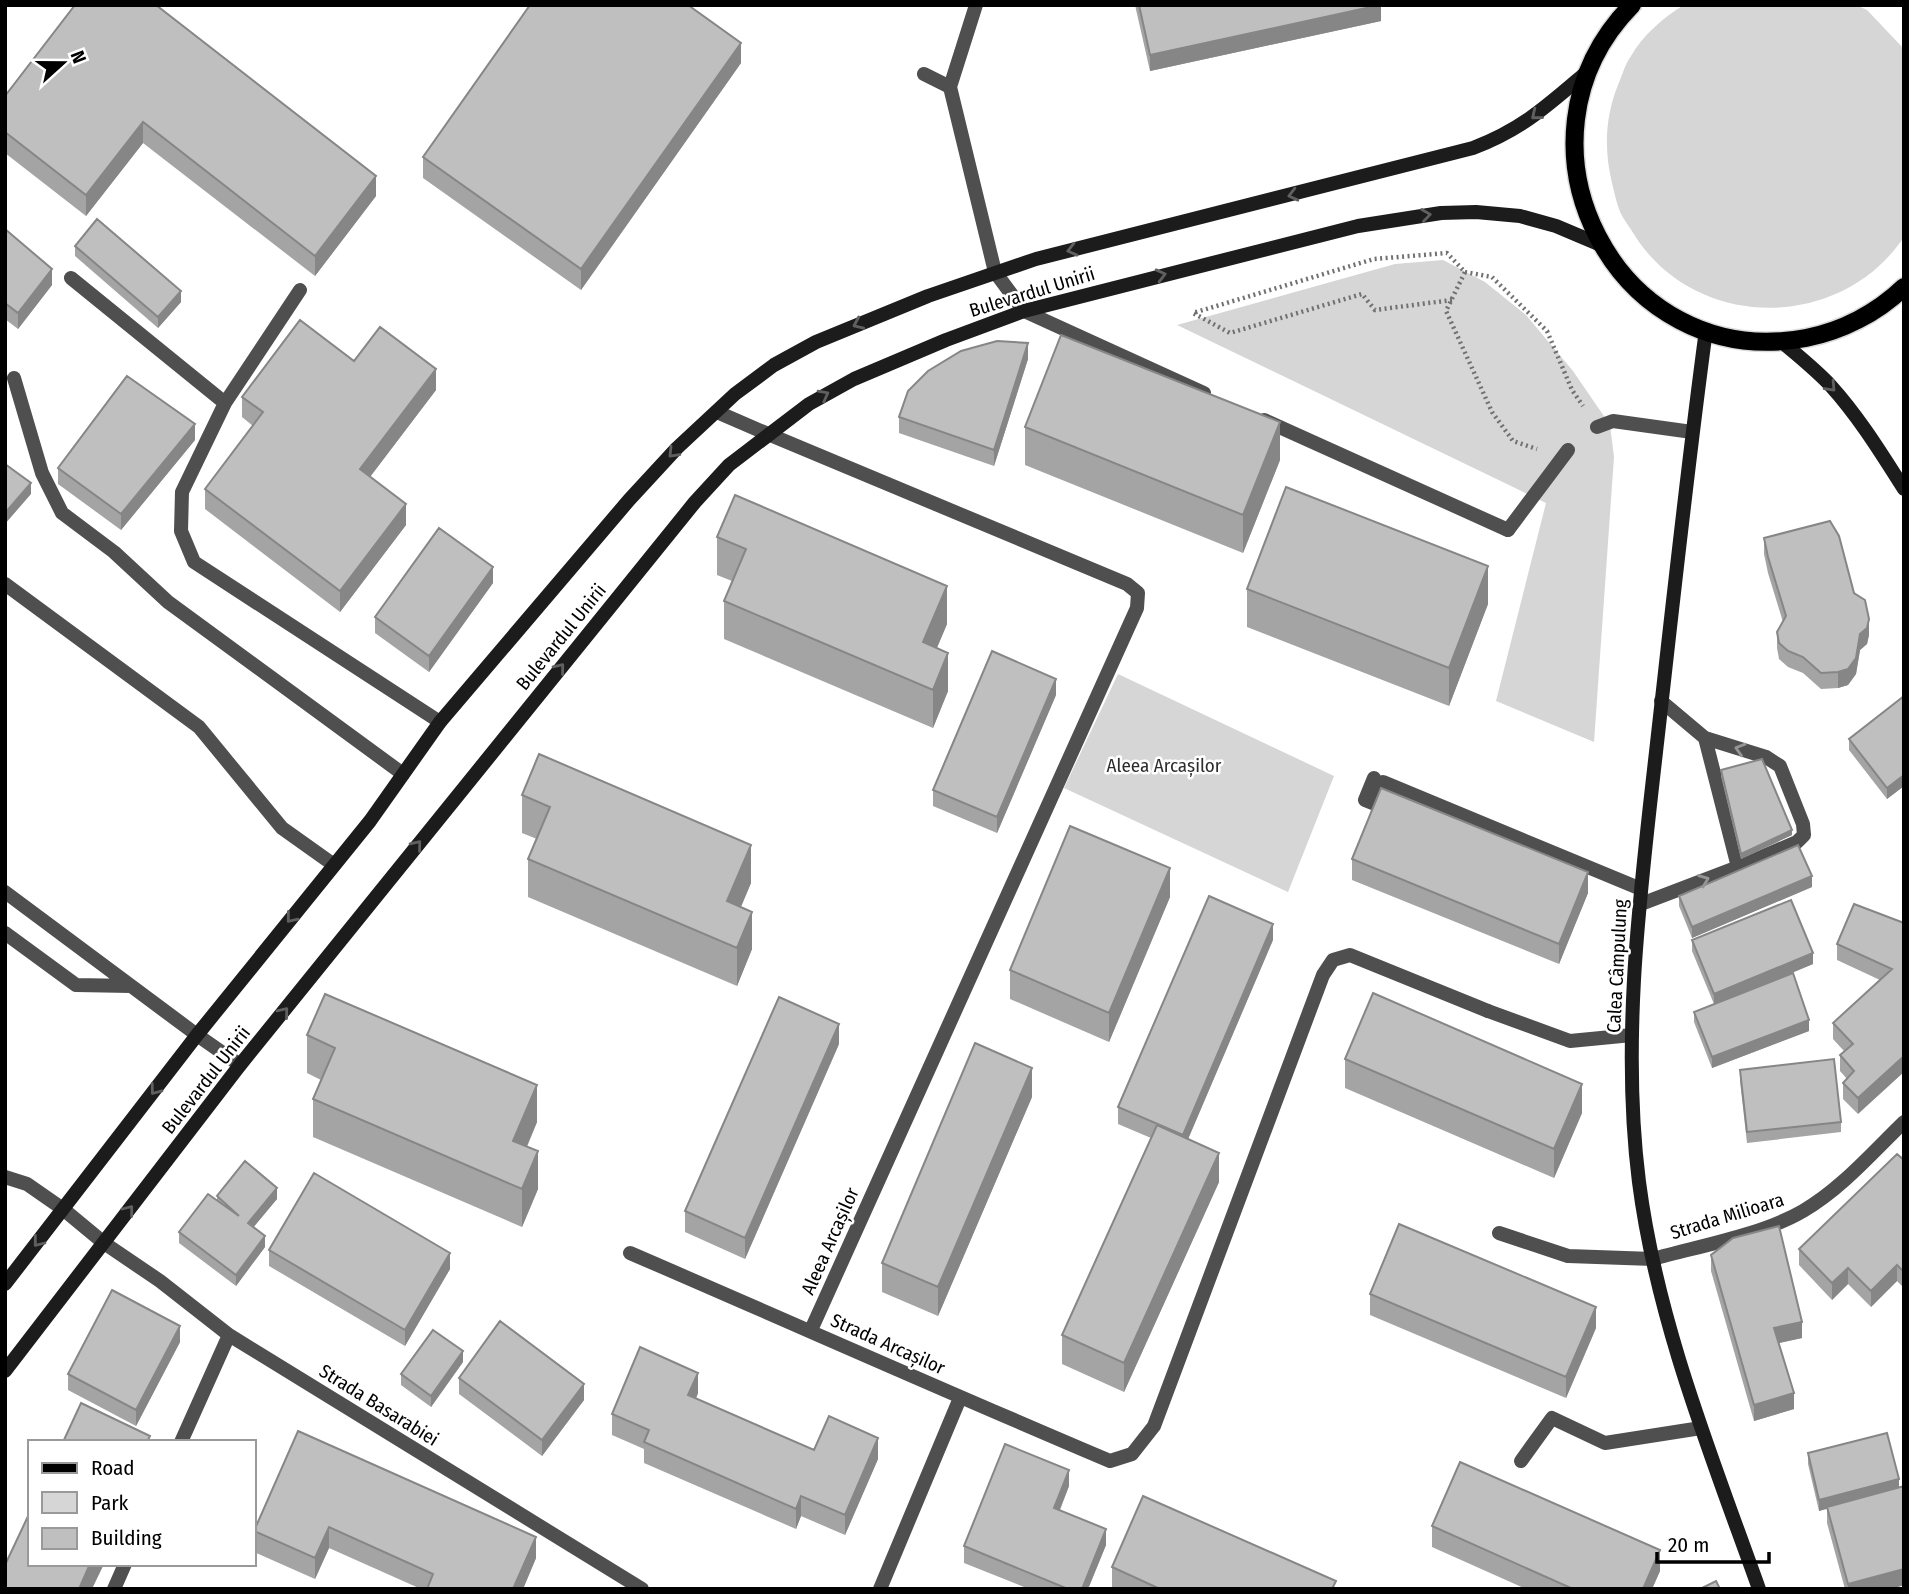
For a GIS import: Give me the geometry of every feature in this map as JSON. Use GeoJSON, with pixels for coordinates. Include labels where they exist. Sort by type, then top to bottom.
{"type":"FeatureCollection","features":[{"type":"Feature","properties":{"kind":"main road"},"geometry":{"type":"LineString","coordinates":[[1632,5],[1608,34],[1588,71],[1577,107],[1574,155],[1584,209],[1601,245],[1625,278],[1643,294],[1683,321],[1747,340],[1781,341],[1821,334],[1851,323],[1876,309],[1904,287]]}},
{"type":"Feature","properties":{"kind":"main road","name":"Bulevardul Unirii"},"geometry":{"type":"LineString","coordinates":[[64,1209],[197,1035],[370,821],[440,722],[629,500],[677,448],[735,394],[774,365],[816,342],[917,300],[1036,258],[1359,179],[1473,148],[1502,137],[1529,121],[1588,71]]}},
{"type":"Feature","properties":{"kind":"main road","name":"Bulevardul Unirii"},"geometry":{"type":"LineString","coordinates":[[5,1371],[240,1065],[695,502],[729,466],[809,404],[854,379],[1024,311],[1358,226],[1441,213],[1476,212],[1520,216],[1556,226],[1601,245]]}},
{"type":"Feature","properties":{"kind":"main road","name":"Calea Câmpulung"},"geometry":{"type":"LineString","coordinates":[[1706,330],[1661,701],[1641,897],[1632,1035],[1639,1182],[1653,1259],[1701,1428],[1759,1589]]}},
{"type":"Feature","properties":{"kind":"main road"},"geometry":{"type":"LineString","coordinates":[[1781,341],[1815,370],[1840,397],[1867,432],[1904,489]]}},
{"type":"Feature","properties":{"kind":"main road"},"geometry":{"type":"LineString","coordinates":[[5,1284],[64,1209]]}},
{"type":"Feature","properties":{"kind":"street"},"geometry":{"type":"LineString","coordinates":[[976,5],[950,87],[995,272],[1024,311],[1215,398]]}},
{"type":"Feature","properties":{"kind":"street"},"geometry":{"type":"LineString","coordinates":[[924,74],[950,87]]}},
{"type":"Feature","properties":{"kind":"street"},"geometry":{"type":"LineString","coordinates":[[71,278],[225,403]]}},
{"type":"Feature","properties":{"kind":"street"},"geometry":{"type":"LineString","coordinates":[[300,290],[225,403],[182,492],[181,531],[194,562],[440,722]]}},
{"type":"Feature","properties":{"kind":"street"},"geometry":{"type":"LineString","coordinates":[[14,377],[42,473],[62,513],[114,552],[169,602],[403,774]]}},
{"type":"Feature","properties":{"kind":"street"},"geometry":{"type":"LineString","coordinates":[[717,412],[768,434]]}},
{"type":"Feature","properties":{"kind":"street"},"geometry":{"type":"LineString","coordinates":[[1253,415],[1508,530],[1568,450]]}},
{"type":"Feature","properties":{"kind":"street"},"geometry":{"type":"LineString","coordinates":[[1597,427],[1613,421],[1692,432]]}},
{"type":"Feature","properties":{"kind":"street","name":"Aleea Arcașilor"},"geometry":{"type":"LineString","coordinates":[[768,434],[1127,584],[1138,593],[1137,608],[811,1330]]}},
{"type":"Feature","properties":{"kind":"street"},"geometry":{"type":"LineString","coordinates":[[5,584],[199,727],[282,828],[334,865]]}},
{"type":"Feature","properties":{"kind":"street"},"geometry":{"type":"LineString","coordinates":[[1374,778],[1365,800],[1375,804],[1383,782],[1641,897],[1738,867],[1797,842],[1804,835],[1804,824],[1780,766],[1766,757],[1705,738],[1661,701]]}},
{"type":"Feature","properties":{"kind":"street"},"geometry":{"type":"LineString","coordinates":[[1705,738],[1738,867]]}},
{"type":"Feature","properties":{"kind":"street"},"geometry":{"type":"LineString","coordinates":[[5,892],[240,1065]]}},
{"type":"Feature","properties":{"kind":"street"},"geometry":{"type":"LineString","coordinates":[[5,933],[76,985],[131,986]]}},
{"type":"Feature","properties":{"kind":"street","name":"Strada Arcașilor"},"geometry":{"type":"LineString","coordinates":[[630,1253],[1110,1461],[1132,1454],[1154,1426],[1324,975],[1333,960],[1350,955],[1570,1041],[1632,1035]]}},
{"type":"Feature","properties":{"kind":"street","name":"Strada Milioara"},"geometry":{"type":"LineString","coordinates":[[1499,1233],[1568,1256],[1653,1259],[1770,1226],[1802,1212],[1838,1186],[1904,1122]]}},
{"type":"Feature","properties":{"kind":"street","name":"Strada Basarabiei"},"geometry":{"type":"LineString","coordinates":[[5,1177],[27,1184],[64,1209],[104,1243],[160,1281],[229,1335],[642,1589]]}},
{"type":"Feature","properties":{"kind":"street"},"geometry":{"type":"LineString","coordinates":[[182,1440],[229,1335]]}},
{"type":"Feature","properties":{"kind":"street"},"geometry":{"type":"LineString","coordinates":[[880,1589],[960,1398]]}},
{"type":"Feature","properties":{"kind":"street"},"geometry":{"type":"LineString","coordinates":[[1521,1461],[1552,1418],[1605,1443],[1701,1428]]}},
{"type":"Feature","properties":{"kind":"street"},"geometry":{"type":"LineString","coordinates":[[114,1589],[124,1566]]}},
{"type":"Feature","properties":{"kind":"path"},"geometry":{"type":"LineString","coordinates":[[1452,300],[1375,310],[1362,294],[1230,333],[1193,313],[1374,259],[1447,253],[1465,272],[1492,277],[1547,331],[1572,390],[1597,427]]}},
{"type":"Feature","properties":{"kind":"path"},"geometry":{"type":"LineString","coordinates":[[1465,272],[1446,311],[1492,412],[1513,441],[1537,449],[1568,450]]}},
{"type":"Feature","properties":{"kind":"green space"},"geometry":{"type":"Polygon","coordinates":[[[1684,5],[1856,5],[1867,10],[1904,49],[1904,237],[1877,268],[1844,290],[1808,303],[1769,308],[1731,303],[1694,290],[1662,267],[1635,236],[1622,216],[1615,196],[1608,158],[1608,121],[1614,97],[1636,48],[1662,21],[1684,5]]]}},
{"type":"Feature","properties":{"kind":"green space"},"geometry":{"type":"Polygon","coordinates":[[[1443,260],[1485,282],[1526,315],[1573,371],[1610,425],[1614,457],[1594,742],[1496,701],[1546,503],[1177,325],[1395,264],[1443,260]]]}},
{"type":"Feature","properties":{"kind":"green space","name":"Aleea Arcașilor"},"geometry":{"type":"Polygon","coordinates":[[[1118,674],[1334,776],[1288,892],[1064,788],[1118,674]]]}},
{"type":"Feature","properties":{"kind":"building"},"geometry":{"type":"Polygon","coordinates":[[[75,5],[156,5],[376,176],[315,256],[143,122],[86,195],[5,132],[5,96],[75,5]]]}},
{"type":"Feature","properties":{"kind":"building"},"geometry":{"type":"Polygon","coordinates":[[[530,5],[688,5],[741,43],[581,269],[423,157],[530,5]]]}},
{"type":"Feature","properties":{"kind":"building"},"geometry":{"type":"Polygon","coordinates":[[[1139,5],[1380,5],[1150,55],[1139,5]]]}},
{"type":"Feature","properties":{"kind":"building"},"geometry":{"type":"Polygon","coordinates":[[[97,219],[181,291],[158,317],[75,246],[97,219]]]}},
{"type":"Feature","properties":{"kind":"building"},"geometry":{"type":"Polygon","coordinates":[[[5,229],[52,269],[18,313],[5,303],[5,229]]]}},
{"type":"Feature","properties":{"kind":"building"},"geometry":{"type":"Polygon","coordinates":[[[300,320],[354,361],[380,327],[436,369],[360,469],[406,504],[340,591],[205,489],[263,412],[242,397],[300,320]]]}},
{"type":"Feature","properties":{"kind":"building"},"geometry":{"type":"Polygon","coordinates":[[[1061,335],[1280,422],[1243,515],[1025,427],[1061,335]]]}},
{"type":"Feature","properties":{"kind":"building"},"geometry":{"type":"Polygon","coordinates":[[[997,341],[1028,343],[994,450],[899,417],[908,391],[928,371],[961,351],[997,341]]]}},
{"type":"Feature","properties":{"kind":"building"},"geometry":{"type":"Polygon","coordinates":[[[127,376],[195,424],[121,514],[58,468],[127,376]]]}},
{"type":"Feature","properties":{"kind":"building"},"geometry":{"type":"Polygon","coordinates":[[[5,464],[31,483],[5,513],[5,464]]]}},
{"type":"Feature","properties":{"kind":"building"},"geometry":{"type":"Polygon","coordinates":[[[1286,487],[1488,566],[1449,668],[1247,589],[1286,487]]]}},
{"type":"Feature","properties":{"kind":"building"},"geometry":{"type":"Polygon","coordinates":[[[735,495],[947,586],[923,642],[948,653],[933,690],[724,601],[746,549],[717,537],[735,495]]]}},
{"type":"Feature","properties":{"kind":"building"},"geometry":{"type":"Polygon","coordinates":[[[1830,521],[1839,536],[1854,593],[1865,600],[1869,619],[1867,628],[1860,634],[1856,658],[1848,669],[1821,673],[1803,657],[1788,651],[1779,643],[1777,632],[1786,616],[1764,538],[1830,521]]]}},
{"type":"Feature","properties":{"kind":"building"},"geometry":{"type":"Polygon","coordinates":[[[439,528],[493,567],[429,656],[375,617],[439,528]]]}},
{"type":"Feature","properties":{"kind":"building"},"geometry":{"type":"Polygon","coordinates":[[[992,651],[1056,679],[997,817],[933,790],[992,651]]]}},
{"type":"Feature","properties":{"kind":"building"},"geometry":{"type":"Polygon","coordinates":[[[1904,696],[1904,775],[1887,788],[1849,739],[1904,696]]]}},
{"type":"Feature","properties":{"kind":"building"},"geometry":{"type":"Polygon","coordinates":[[[539,754],[751,845],[727,901],[752,912],[737,948],[528,859],[550,807],[522,795],[539,754]]]}},
{"type":"Feature","properties":{"kind":"building"},"geometry":{"type":"Polygon","coordinates":[[[1762,759],[1792,830],[1741,854],[1721,770],[1762,759]]]}},
{"type":"Feature","properties":{"kind":"building"},"geometry":{"type":"Polygon","coordinates":[[[1381,788],[1588,872],[1559,944],[1352,859],[1381,788]]]}},
{"type":"Feature","properties":{"kind":"building"},"geometry":{"type":"Polygon","coordinates":[[[1070,826],[1170,868],[1109,1013],[1010,970],[1070,826]]]}},
{"type":"Feature","properties":{"kind":"building"},"geometry":{"type":"Polygon","coordinates":[[[1798,845],[1812,876],[1692,927],[1679,896],[1798,845]]]}},
{"type":"Feature","properties":{"kind":"building"},"geometry":{"type":"Polygon","coordinates":[[[1209,896],[1273,924],[1183,1135],[1118,1107],[1209,896]]]}},
{"type":"Feature","properties":{"kind":"building"},"geometry":{"type":"Polygon","coordinates":[[[1791,900],[1813,953],[1714,994],[1692,940],[1791,900]]]}},
{"type":"Feature","properties":{"kind":"building"},"geometry":{"type":"Polygon","coordinates":[[[1854,904],[1904,923],[1904,1056],[1858,1098],[1843,1083],[1854,1071],[1840,1055],[1853,1044],[1833,1023],[1892,969],[1837,944],[1854,904]]]}},
{"type":"Feature","properties":{"kind":"building"},"geometry":{"type":"Polygon","coordinates":[[[1793,973],[1809,1020],[1712,1057],[1694,1012],[1793,973]]]}},
{"type":"Feature","properties":{"kind":"building"},"geometry":{"type":"Polygon","coordinates":[[[1373,993],[1582,1084],[1554,1149],[1345,1059],[1373,993]]]}},
{"type":"Feature","properties":{"kind":"building"},"geometry":{"type":"Polygon","coordinates":[[[325,994],[537,1085],[513,1141],[538,1151],[522,1189],[313,1099],[335,1048],[307,1035],[325,994]]]}},
{"type":"Feature","properties":{"kind":"building"},"geometry":{"type":"Polygon","coordinates":[[[779,997],[839,1024],[745,1238],[685,1211],[779,997]]]}},
{"type":"Feature","properties":{"kind":"building"},"geometry":{"type":"Polygon","coordinates":[[[975,1043],[1032,1068],[938,1287],[882,1263],[975,1043]]]}},
{"type":"Feature","properties":{"kind":"building"},"geometry":{"type":"Polygon","coordinates":[[[1834,1059],[1841,1122],[1747,1132],[1740,1070],[1834,1059]]]}},
{"type":"Feature","properties":{"kind":"building"},"geometry":{"type":"Polygon","coordinates":[[[1157,1125],[1219,1153],[1124,1363],[1062,1335],[1157,1125]]]}},
{"type":"Feature","properties":{"kind":"building"},"geometry":{"type":"Polygon","coordinates":[[[1897,1154],[1904,1160],[1904,1272],[1897,1265],[1871,1291],[1848,1268],[1832,1283],[1799,1249],[1897,1154]]]}},
{"type":"Feature","properties":{"kind":"building"},"geometry":{"type":"Polygon","coordinates":[[[245,1161],[277,1188],[248,1223],[265,1236],[236,1275],[179,1232],[208,1194],[239,1216],[217,1196],[245,1161]]]}},
{"type":"Feature","properties":{"kind":"building"},"geometry":{"type":"Polygon","coordinates":[[[314,1173],[450,1253],[405,1330],[269,1250],[314,1173]]]}},
{"type":"Feature","properties":{"kind":"building"},"geometry":{"type":"Polygon","coordinates":[[[1399,1224],[1596,1307],[1566,1377],[1370,1294],[1399,1224]]]}},
{"type":"Feature","properties":{"kind":"building"},"geometry":{"type":"Polygon","coordinates":[[[1779,1226],[1802,1322],[1774,1328],[1794,1393],[1754,1405],[1711,1255],[1733,1238],[1779,1226]]]}},
{"type":"Feature","properties":{"kind":"building"},"geometry":{"type":"Polygon","coordinates":[[[112,1290],[180,1326],[136,1410],[68,1374],[112,1290]]]}},
{"type":"Feature","properties":{"kind":"building"},"geometry":{"type":"Polygon","coordinates":[[[500,1321],[584,1384],[542,1440],[459,1378],[500,1321]]]}},
{"type":"Feature","properties":{"kind":"building"},"geometry":{"type":"Polygon","coordinates":[[[433,1330],[463,1351],[431,1396],[401,1374],[433,1330]]]}},
{"type":"Feature","properties":{"kind":"building"},"geometry":{"type":"Polygon","coordinates":[[[640,1347],[698,1373],[688,1395],[814,1450],[829,1416],[878,1438],[845,1515],[801,1496],[796,1509],[644,1442],[649,1430],[612,1414],[640,1347]]]}},
{"type":"Feature","properties":{"kind":"building"},"geometry":{"type":"Polygon","coordinates":[[[81,1403],[150,1436],[148,1440],[64,1440],[81,1403]]]}},
{"type":"Feature","properties":{"kind":"building"},"geometry":{"type":"Polygon","coordinates":[[[298,1431],[536,1537],[513,1589],[427,1589],[433,1574],[329,1527],[315,1558],[256,1532],[298,1431]]]}},
{"type":"Feature","properties":{"kind":"building"},"geometry":{"type":"Polygon","coordinates":[[[1887,1433],[1899,1479],[1819,1500],[1808,1453],[1887,1433]]]}},
{"type":"Feature","properties":{"kind":"building"},"geometry":{"type":"Polygon","coordinates":[[[1005,1444],[1069,1470],[1054,1508],[1106,1529],[1082,1589],[1068,1589],[964,1546],[1005,1444]]]}},
{"type":"Feature","properties":{"kind":"building"},"geometry":{"type":"Polygon","coordinates":[[[1460,1462],[1660,1550],[1643,1589],[1573,1589],[1432,1526],[1460,1462]]]}},
{"type":"Feature","properties":{"kind":"building"},"geometry":{"type":"Polygon","coordinates":[[[1904,1486],[1904,1569],[1848,1584],[1827,1507],[1904,1486]]]}},
{"type":"Feature","properties":{"kind":"building"},"geometry":{"type":"Polygon","coordinates":[[[1143,1496],[1336,1581],[1332,1589],[1160,1589],[1112,1567],[1143,1496]]]}},
{"type":"Feature","properties":{"kind":"building"},"geometry":{"type":"Polygon","coordinates":[[[28,1516],[28,1566],[89,1566],[79,1589],[5,1589],[5,1565],[28,1516]]]}},
{"type":"Feature","properties":{"kind":"building"},"geometry":{"type":"Polygon","coordinates":[[[1716,1581],[1720,1589],[1700,1589],[1716,1581]]]}}]}
